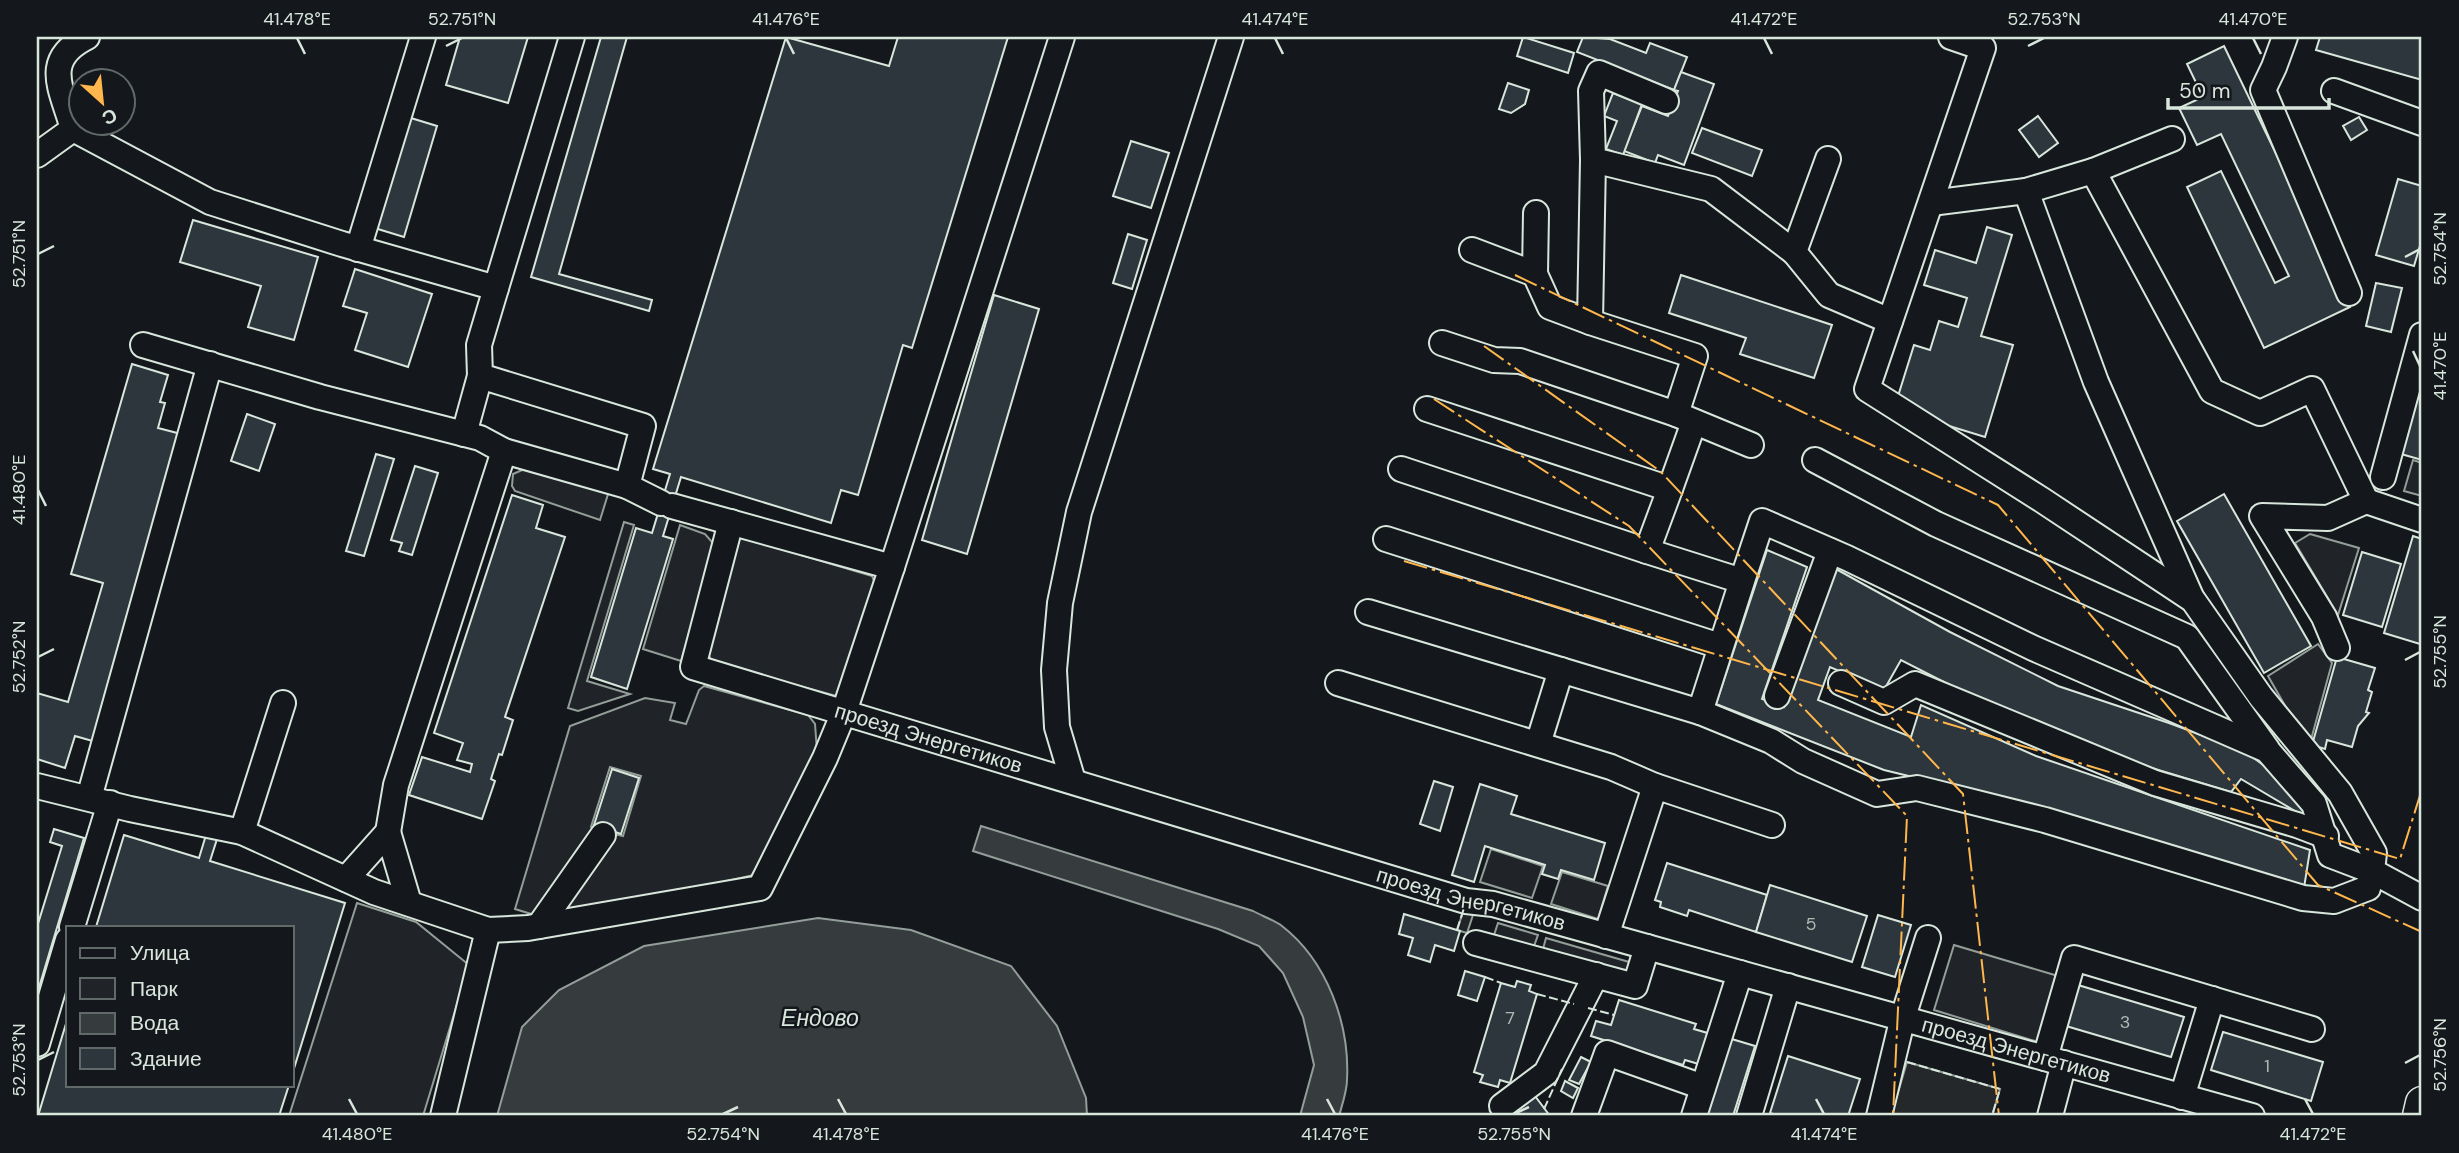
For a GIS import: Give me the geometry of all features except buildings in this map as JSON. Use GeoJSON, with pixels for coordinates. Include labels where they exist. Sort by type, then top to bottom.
{"type":"FeatureCollection","features":[{"type":"Feature","properties":{"kind":"street"},"geometry":{"type":"LineString","coordinates":[[66,103],[57,69],[62,56],[71,45],[87,37]]}},
{"type":"Feature","properties":{"kind":"street"},"geometry":{"type":"LineString","coordinates":[[358,249],[423,37]]}},
{"type":"Feature","properties":{"kind":"street"},"geometry":{"type":"LineString","coordinates":[[464,434],[481,376],[479,345],[572,37]]}},
{"type":"Feature","properties":{"kind":"street"},"geometry":{"type":"LineString","coordinates":[[37,786],[242,832],[346,879],[409,904],[488,930],[539,926],[760,888],[825,758],[844,712],[1062,37]]}},
{"type":"Feature","properties":{"kind":"street"},"geometry":{"type":"LineString","coordinates":[[1073,781],[1057,727],[1054,670],[1060,603],[1079,512],[1231,37]]}},
{"type":"Feature","properties":{"kind":"street"},"geometry":{"type":"LineString","coordinates":[[1951,37],[1983,48],[1867,389],[2193,600]]}},
{"type":"Feature","properties":{"kind":"street"},"geometry":{"type":"LineString","coordinates":[[2285,37],[2263,90],[2349,293]]}},
{"type":"Feature","properties":{"kind":"street"},"geometry":{"type":"LineString","coordinates":[[1590,322],[1593,160],[1591,91],[1599,73],[1666,101]]}},
{"type":"Feature","properties":{"kind":"street"},"geometry":{"type":"LineString","coordinates":[[2334,91],[2422,123]]}},
{"type":"Feature","properties":{"kind":"street"},"geometry":{"type":"LineString","coordinates":[[37,155],[66,134]]}},
{"type":"Feature","properties":{"kind":"street"},"geometry":{"type":"LineString","coordinates":[[86,136],[210,202],[358,249],[496,288]]}},
{"type":"Feature","properties":{"kind":"street"},"geometry":{"type":"LineString","coordinates":[[1931,203],[2026,191],[2093,171],[2172,139]]}},
{"type":"Feature","properties":{"kind":"street"},"geometry":{"type":"LineString","coordinates":[[1794,252],[1828,159]]}},
{"type":"Feature","properties":{"kind":"street"},"geometry":{"type":"LineString","coordinates":[[1593,160],[1711,189],[1794,252],[1829,295],[1890,321]]}},
{"type":"Feature","properties":{"kind":"street"},"geometry":{"type":"LineString","coordinates":[[2093,171],[2212,391],[2260,414],[2312,389],[2366,501]]}},
{"type":"Feature","properties":{"kind":"street"},"geometry":{"type":"LineString","coordinates":[[1367,612],[1700,712],[1772,741],[1803,761],[1877,794],[1917,788],[2045,820],[2303,898],[2334,901],[2368,888],[2374,853],[2340,793],[2261,697],[2193,600],[2096,382],[2026,191]]}},
{"type":"Feature","properties":{"kind":"street"},"geometry":{"type":"LineString","coordinates":[[1536,213],[1535,274],[1550,307],[1695,356],[1670,489],[1647,551]]}},
{"type":"Feature","properties":{"kind":"street"},"geometry":{"type":"LineString","coordinates":[[1472,250],[1535,274]]}},
{"type":"Feature","properties":{"kind":"street"},"geometry":{"type":"LineString","coordinates":[[2383,477],[2422,335]]}},
{"type":"Feature","properties":{"kind":"street"},"geometry":{"type":"LineString","coordinates":[[1442,343],[1494,360],[1520,361],[1685,418],[1751,446]]}},
{"type":"Feature","properties":{"kind":"street"},"geometry":{"type":"LineString","coordinates":[[143,345],[320,397],[480,438],[504,451],[627,486],[666,505],[892,567]]}},
{"type":"Feature","properties":{"kind":"street"},"geometry":{"type":"LineString","coordinates":[[72,926],[99,801],[210,364]]}},
{"type":"Feature","properties":{"kind":"street"},"geometry":{"type":"LineString","coordinates":[[481,376],[643,426],[627,486]]}},
{"type":"Feature","properties":{"kind":"street"},"geometry":{"type":"LineString","coordinates":[[1427,409],[1670,489]]}},
{"type":"Feature","properties":{"kind":"street"},"geometry":{"type":"LineString","coordinates":[[409,904],[388,832],[396,785],[504,451]]}},
{"type":"Feature","properties":{"kind":"street"},"geometry":{"type":"LineString","coordinates":[[1815,460],[1936,524],[2187,637],[2267,750],[2314,804],[2330,855],[2372,871],[2422,898]]}},
{"type":"Feature","properties":{"kind":"street"},"geometry":{"type":"LineString","coordinates":[[1401,469],[1742,581]]}},
{"type":"Feature","properties":{"kind":"street"},"geometry":{"type":"LineString","coordinates":[[2337,648],[2324,617],[2262,516],[2328,518],[2366,501],[2422,520]]}},
{"type":"Feature","properties":{"kind":"street"},"geometry":{"type":"LineString","coordinates":[[1700,712],[1762,521],[2033,648],[2267,750]]}},
{"type":"Feature","properties":{"kind":"street","name":"проезд Энергетиков"},"geometry":{"type":"LineString","coordinates":[[731,522],[693,667],[1466,901],[1493,904],[2252,1116]]}},
{"type":"Feature","properties":{"kind":"street"},"geometry":{"type":"LineString","coordinates":[[1386,539],[1720,646]]}},
{"type":"Feature","properties":{"kind":"street"},"geometry":{"type":"LineString","coordinates":[[1777,696],[1830,551]]}},
{"type":"Feature","properties":{"kind":"street"},"geometry":{"type":"LineString","coordinates":[[1538,744],[1561,670]]}},
{"type":"Feature","properties":{"kind":"street"},"geometry":{"type":"LineString","coordinates":[[1338,683],[1611,767],[1655,786],[1772,825]]}},
{"type":"Feature","properties":{"kind":"street"},"geometry":{"type":"LineString","coordinates":[[1840,683],[1884,702],[1915,684],[2155,783],[2326,836]]}},
{"type":"Feature","properties":{"kind":"street"},"geometry":{"type":"LineString","coordinates":[[242,832],[283,703]]}},
{"type":"Feature","properties":{"kind":"street"},"geometry":{"type":"LineString","coordinates":[[1606,936],[1655,786]]}},
{"type":"Feature","properties":{"kind":"street"},"geometry":{"type":"LineString","coordinates":[[346,879],[388,832]]}},
{"type":"Feature","properties":{"kind":"street"},"geometry":{"type":"LineString","coordinates":[[539,926],[603,835]]}},
{"type":"Feature","properties":{"kind":"street"},"geometry":{"type":"LineString","coordinates":[[443,1116],[488,930]]}},
{"type":"Feature","properties":{"kind":"street"},"geometry":{"type":"LineString","coordinates":[[1879,1116],[1903,1017],[1928,938]]}},
{"type":"Feature","properties":{"kind":"street"},"geometry":{"type":"LineString","coordinates":[[1476,943],[1635,986],[1647,947]]}},
{"type":"Feature","properties":{"kind":"street"},"geometry":{"type":"LineString","coordinates":[[37,1044],[66,947]]}},
{"type":"Feature","properties":{"kind":"street"},"geometry":{"type":"LineString","coordinates":[[2050,1116],[2055,1060],[2074,958],[2312,1029]]}},
{"type":"Feature","properties":{"kind":"street"},"geometry":{"type":"LineString","coordinates":[[1694,1116],[1740,972]]}},
{"type":"Feature","properties":{"kind":"street"},"geometry":{"type":"LineString","coordinates":[[1502,1106],[1546,1073],[1596,975]]}},
{"type":"Feature","properties":{"kind":"street"},"geometry":{"type":"LineString","coordinates":[[1749,1116],[1788,986]]}},
{"type":"Feature","properties":{"kind":"street"},"geometry":{"type":"LineString","coordinates":[[2182,1097],[2212,999]]}},
{"type":"Feature","properties":{"kind":"street"},"geometry":{"type":"LineString","coordinates":[[1584,1116],[1607,1053],[1703,1087]]}},
{"type":"Feature","properties":{"kind":"green space"},"geometry":{"type":"Polygon","coordinates":[[[2413,460],[2422,463],[2422,496],[2404,491],[2413,460]]]}},
{"type":"Feature","properties":{"kind":"green space"},"geometry":{"type":"Polygon","coordinates":[[[529,467],[609,491],[600,520],[515,491],[512,486],[513,474],[529,467]]]}},
{"type":"Feature","properties":{"kind":"green space"},"geometry":{"type":"Polygon","coordinates":[[[624,522],[634,525],[587,681],[630,694],[578,711],[568,708],[624,522]]]}},
{"type":"Feature","properties":{"kind":"green space"},"geometry":{"type":"Polygon","coordinates":[[[680,525],[705,534],[713,543],[712,556],[681,661],[643,649],[680,525]]]}},
{"type":"Feature","properties":{"kind":"green space"},"geometry":{"type":"Polygon","coordinates":[[[2310,534],[2359,548],[2338,615],[2295,543],[2310,534]]]}},
{"type":"Feature","properties":{"kind":"green space"},"geometry":{"type":"Polygon","coordinates":[[[740,537],[872,576],[874,581],[840,697],[715,663],[710,658],[708,653],[740,537]]]}},
{"type":"Feature","properties":{"kind":"green space"},"geometry":{"type":"Polygon","coordinates":[[[2318,644],[2332,663],[2309,747],[2268,676],[2318,644]]]}},
{"type":"Feature","properties":{"kind":"green space"},"geometry":{"type":"Polygon","coordinates":[[[704,686],[808,715],[815,724],[817,751],[758,874],[555,920],[610,833],[623,836],[641,776],[610,767],[591,827],[602,831],[541,917],[515,909],[570,726],[645,698],[675,703],[670,720],[686,724],[699,690],[704,686]]]}},
{"type":"Feature","properties":{"kind":"green space"},"geometry":{"type":"Polygon","coordinates":[[[1491,849],[1543,866],[1532,898],[1480,882],[1491,849]]]}},
{"type":"Feature","properties":{"kind":"green space"},"geometry":{"type":"Polygon","coordinates":[[[1562,872],[1608,886],[1598,919],[1551,904],[1562,872]]]}},
{"type":"Feature","properties":{"kind":"green space"},"geometry":{"type":"Polygon","coordinates":[[[357,903],[416,922],[469,965],[423,1116],[289,1116],[357,903]]]}},
{"type":"Feature","properties":{"kind":"green space"},"geometry":{"type":"Polygon","coordinates":[[[1463,912],[1473,915],[1467,933],[1457,930],[1463,912]]]}},
{"type":"Feature","properties":{"kind":"green space"},"geometry":{"type":"Polygon","coordinates":[[[1498,923],[1538,935],[1534,946],[1494,935],[1498,923]]]}},
{"type":"Feature","properties":{"kind":"green space"},"geometry":{"type":"Polygon","coordinates":[[[1546,938],[1636,964],[1633,976],[1543,949],[1546,938]]]}},
{"type":"Feature","properties":{"kind":"green space"},"geometry":{"type":"Polygon","coordinates":[[[1954,945],[2058,976],[2038,1042],[1934,1010],[1954,945]]]}},
{"type":"Feature","properties":{"kind":"shaded area"},"geometry":{"type":"Polygon","coordinates":[[[1907,1062],[2000,1089],[1992,1116],[1891,1116],[1907,1062]]]}},
{"type":"Feature","properties":{"kind":"water"},"geometry":{"type":"Polygon","coordinates":[[[981,826],[1253,911],[1282,926],[1312,957],[1323,975],[1340,1016],[1347,1059],[1347,1080],[1339,1116],[1300,1116],[1314,1065],[1303,1017],[1283,973],[1259,946],[1218,929],[973,851],[981,826]]]}},
{"type":"Feature","properties":{"kind":"water","name":"Ендово"},"geometry":{"type":"Polygon","coordinates":[[[818,918],[911,930],[1011,966],[1057,1026],[1086,1098],[1087,1116],[497,1116],[522,1027],[559,990],[644,946],[818,918]]]}},
{"type":"Feature","properties":{"kind":"fence"},"geometry":{"type":"LineString","coordinates":[[1457,930],[1464,908]]}},
{"type":"Feature","properties":{"kind":"fence"},"geometry":{"type":"LineString","coordinates":[[1485,977],[1501,983]]}},
{"type":"Feature","properties":{"kind":"fence"},"geometry":{"type":"LineString","coordinates":[[1537,994],[1574,1004]]}},
{"type":"Feature","properties":{"kind":"fence"},"geometry":{"type":"LineString","coordinates":[[1588,1008],[1614,1015]]}},
{"type":"Feature","properties":{"kind":"fence"},"geometry":{"type":"LineString","coordinates":[[1907,1062],[2000,1089],[1992,1116]]}},
{"type":"Feature","properties":{"kind":"fence"},"geometry":{"type":"LineString","coordinates":[[1544,1109],[1562,1069]]}},
{"type":"Feature","properties":{"kind":"power"},"geometry":{"type":"LineString","coordinates":[[1515,275],[1998,505],[2318,885],[2422,932]]}},
{"type":"Feature","properties":{"kind":"power"},"geometry":{"type":"LineString","coordinates":[[1484,346],[1660,471],[1963,794],[1999,1116]]}},
{"type":"Feature","properties":{"kind":"power"},"geometry":{"type":"LineString","coordinates":[[1434,399],[1629,526],[1907,816],[1893,1116]]}},
{"type":"Feature","properties":{"kind":"power"},"geometry":{"type":"LineString","coordinates":[[1404,561],[2400,859],[2422,789]]}}]}
